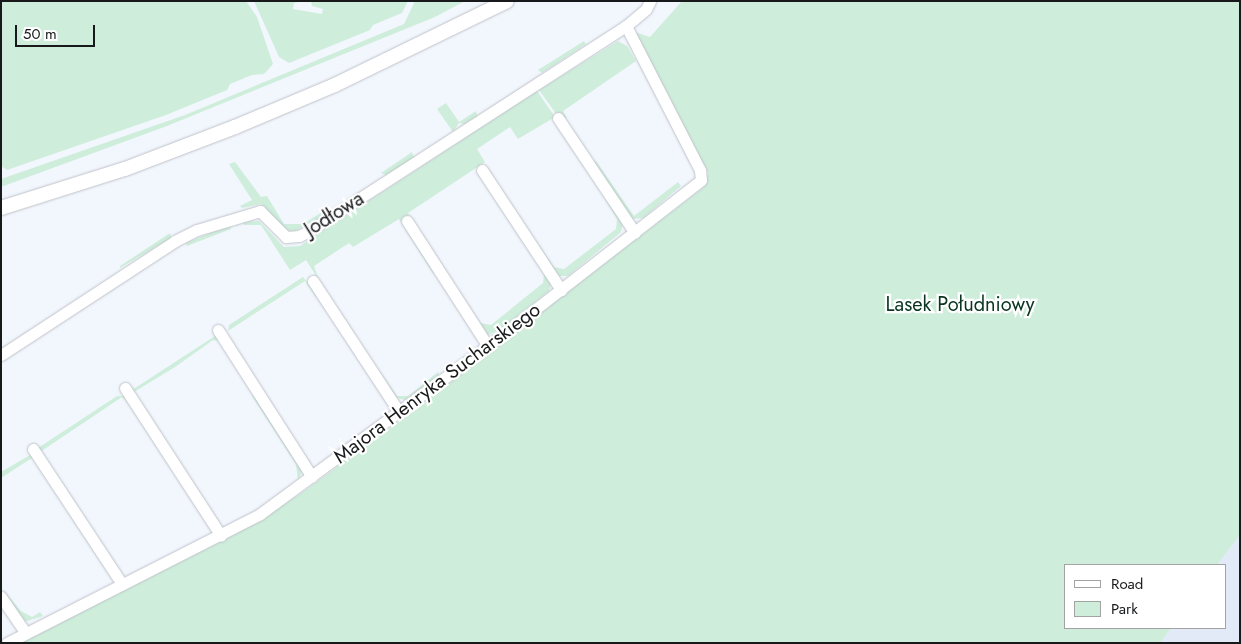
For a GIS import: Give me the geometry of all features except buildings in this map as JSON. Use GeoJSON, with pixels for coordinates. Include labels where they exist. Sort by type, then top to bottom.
{"type":"FeatureCollection","features":[{"type":"Feature","properties":{"kind":"main road"},"geometry":{"type":"LineString","coordinates":[[1,208],[125,169],[235,127],[336,85],[507,1]]}},
{"type":"Feature","properties":{"kind":"street"},"geometry":{"type":"LineString","coordinates":[[636,17],[640,1]]}},
{"type":"Feature","properties":{"kind":"street","name":"Jodłowa"},"geometry":{"type":"LineString","coordinates":[[1,354],[175,241],[211,224],[260,211],[286,237],[304,234],[626,26],[650,1]]}},
{"type":"Feature","properties":{"kind":"street","name":"Majora Henryka Sucharskiego"},"geometry":{"type":"LineString","coordinates":[[7,643],[25,632],[221,536],[260,514],[488,346],[634,233],[702,177],[626,26]]}},
{"type":"Feature","properties":{"kind":"street"},"geometry":{"type":"LineString","coordinates":[[558,118],[634,233]]}},
{"type":"Feature","properties":{"kind":"street"},"geometry":{"type":"LineString","coordinates":[[482,170],[561,290]]}},
{"type":"Feature","properties":{"kind":"street"},"geometry":{"type":"LineString","coordinates":[[407,220],[488,346]]}},
{"type":"Feature","properties":{"kind":"street"},"geometry":{"type":"LineString","coordinates":[[313,281],[400,412]]}},
{"type":"Feature","properties":{"kind":"street"},"geometry":{"type":"LineString","coordinates":[[218,330],[312,477]]}},
{"type":"Feature","properties":{"kind":"street"},"geometry":{"type":"LineString","coordinates":[[125,388],[221,536]]}},
{"type":"Feature","properties":{"kind":"street"},"geometry":{"type":"LineString","coordinates":[[33,449],[122,584]]}},
{"type":"Feature","properties":{"kind":"street"},"geometry":{"type":"LineString","coordinates":[[1,597],[25,632]]}},
{"type":"Feature","properties":{"kind":"shaded area"},"geometry":{"type":"Polygon","coordinates":[[[1240,535],[1240,643],[1160,643],[1170,629],[1226,629],[1226,564],[1218,564],[1240,535]]]}},
{"type":"Feature","properties":{"kind":"green space"},"geometry":{"type":"Polygon","coordinates":[[[1,1],[246,1],[257,17],[273,64],[264,74],[252,75],[230,84],[227,90],[166,115],[7,170],[1,166],[1,1]]]}},
{"type":"Feature","properties":{"kind":"green space"},"geometry":{"type":"Polygon","coordinates":[[[254,1],[305,1],[294,3],[293,9],[322,14],[323,9],[312,6],[311,1],[408,1],[402,13],[373,25],[370,30],[289,63],[279,57],[254,1]]]}},
{"type":"Feature","properties":{"kind":"green space"},"geometry":{"type":"Polygon","coordinates":[[[415,1],[465,1],[435,17],[167,126],[1,187],[1,179],[185,115],[404,24],[415,1]]]}},
{"type":"Feature","properties":{"kind":"green space","name":"Lasek Południowy"},"geometry":{"type":"Polygon","coordinates":[[[682,1],[1240,1],[1240,535],[1218,564],[1064,564],[1064,629],[1170,629],[1160,643],[19,643],[232,536],[300,494],[411,413],[704,187],[708,173],[635,32],[650,37],[682,1]]]}},
{"type":"Feature","properties":{"kind":"green space"},"geometry":{"type":"Polygon","coordinates":[[[584,41],[586,44],[542,73],[538,70],[584,41]]]}},
{"type":"Feature","properties":{"kind":"green space"},"geometry":{"type":"Polygon","coordinates":[[[618,41],[627,46],[636,61],[563,111],[567,118],[557,115],[539,90],[618,41]]]}},
{"type":"Feature","properties":{"kind":"green space"},"geometry":{"type":"Polygon","coordinates":[[[537,91],[555,117],[518,139],[510,127],[477,149],[485,162],[408,213],[418,229],[434,275],[399,219],[353,247],[349,243],[314,266],[320,282],[306,260],[290,270],[261,225],[244,225],[242,222],[259,221],[284,247],[300,246],[537,91]]]}},
{"type":"Feature","properties":{"kind":"green space"},"geometry":{"type":"Polygon","coordinates":[[[446,103],[459,122],[476,111],[477,116],[464,124],[459,123],[453,132],[437,109],[446,103]]]}},
{"type":"Feature","properties":{"kind":"green space"},"geometry":{"type":"Polygon","coordinates":[[[412,152],[414,158],[386,175],[381,173],[412,152]]]}},
{"type":"Feature","properties":{"kind":"green space"},"geometry":{"type":"Polygon","coordinates":[[[596,161],[634,216],[678,182],[681,186],[643,218],[631,219],[593,163],[596,161]]]}},
{"type":"Feature","properties":{"kind":"green space"},"geometry":{"type":"Polygon","coordinates":[[[235,162],[261,197],[267,196],[284,224],[303,224],[330,207],[330,212],[293,232],[284,228],[261,204],[242,208],[240,206],[252,200],[229,164],[235,162]]]}},
{"type":"Feature","properties":{"kind":"green space"},"geometry":{"type":"Polygon","coordinates":[[[605,199],[623,223],[621,232],[568,276],[559,276],[537,249],[540,247],[554,267],[564,269],[616,229],[617,219],[605,199]]]}},
{"type":"Feature","properties":{"kind":"green space"},"geometry":{"type":"Polygon","coordinates":[[[230,225],[231,229],[187,246],[186,243],[230,225]]]}},
{"type":"Feature","properties":{"kind":"green space"},"geometry":{"type":"Polygon","coordinates":[[[170,233],[171,238],[120,268],[120,266],[170,233]]]}},
{"type":"Feature","properties":{"kind":"green space"},"geometry":{"type":"Polygon","coordinates":[[[530,251],[551,283],[549,291],[499,330],[486,336],[460,293],[480,323],[491,325],[543,283],[544,275],[530,251]]]}},
{"type":"Feature","properties":{"kind":"green space"},"geometry":{"type":"Polygon","coordinates":[[[303,277],[318,295],[316,297],[305,281],[228,331],[229,325],[303,277]]]}},
{"type":"Feature","properties":{"kind":"green space"},"geometry":{"type":"Polygon","coordinates":[[[215,336],[218,341],[213,340],[175,367],[134,392],[132,390],[215,336]]]}},
{"type":"Feature","properties":{"kind":"green space"},"geometry":{"type":"Polygon","coordinates":[[[379,369],[397,396],[408,396],[438,372],[439,376],[405,400],[397,398],[379,369]]]}},
{"type":"Feature","properties":{"kind":"green space"},"geometry":{"type":"Polygon","coordinates":[[[254,394],[303,469],[298,480],[296,464],[252,396],[254,394]]]}},
{"type":"Feature","properties":{"kind":"green space"},"geometry":{"type":"Polygon","coordinates":[[[117,396],[124,396],[130,404],[122,397],[40,452],[38,448],[117,396]]]}},
{"type":"Feature","properties":{"kind":"green space"},"geometry":{"type":"Polygon","coordinates":[[[32,454],[35,456],[1,478],[1,472],[32,454]]]}},
{"type":"Feature","properties":{"kind":"green space"},"geometry":{"type":"Polygon","coordinates":[[[1,587],[21,611],[32,617],[40,612],[43,616],[24,622],[1,587]]]}}]}
